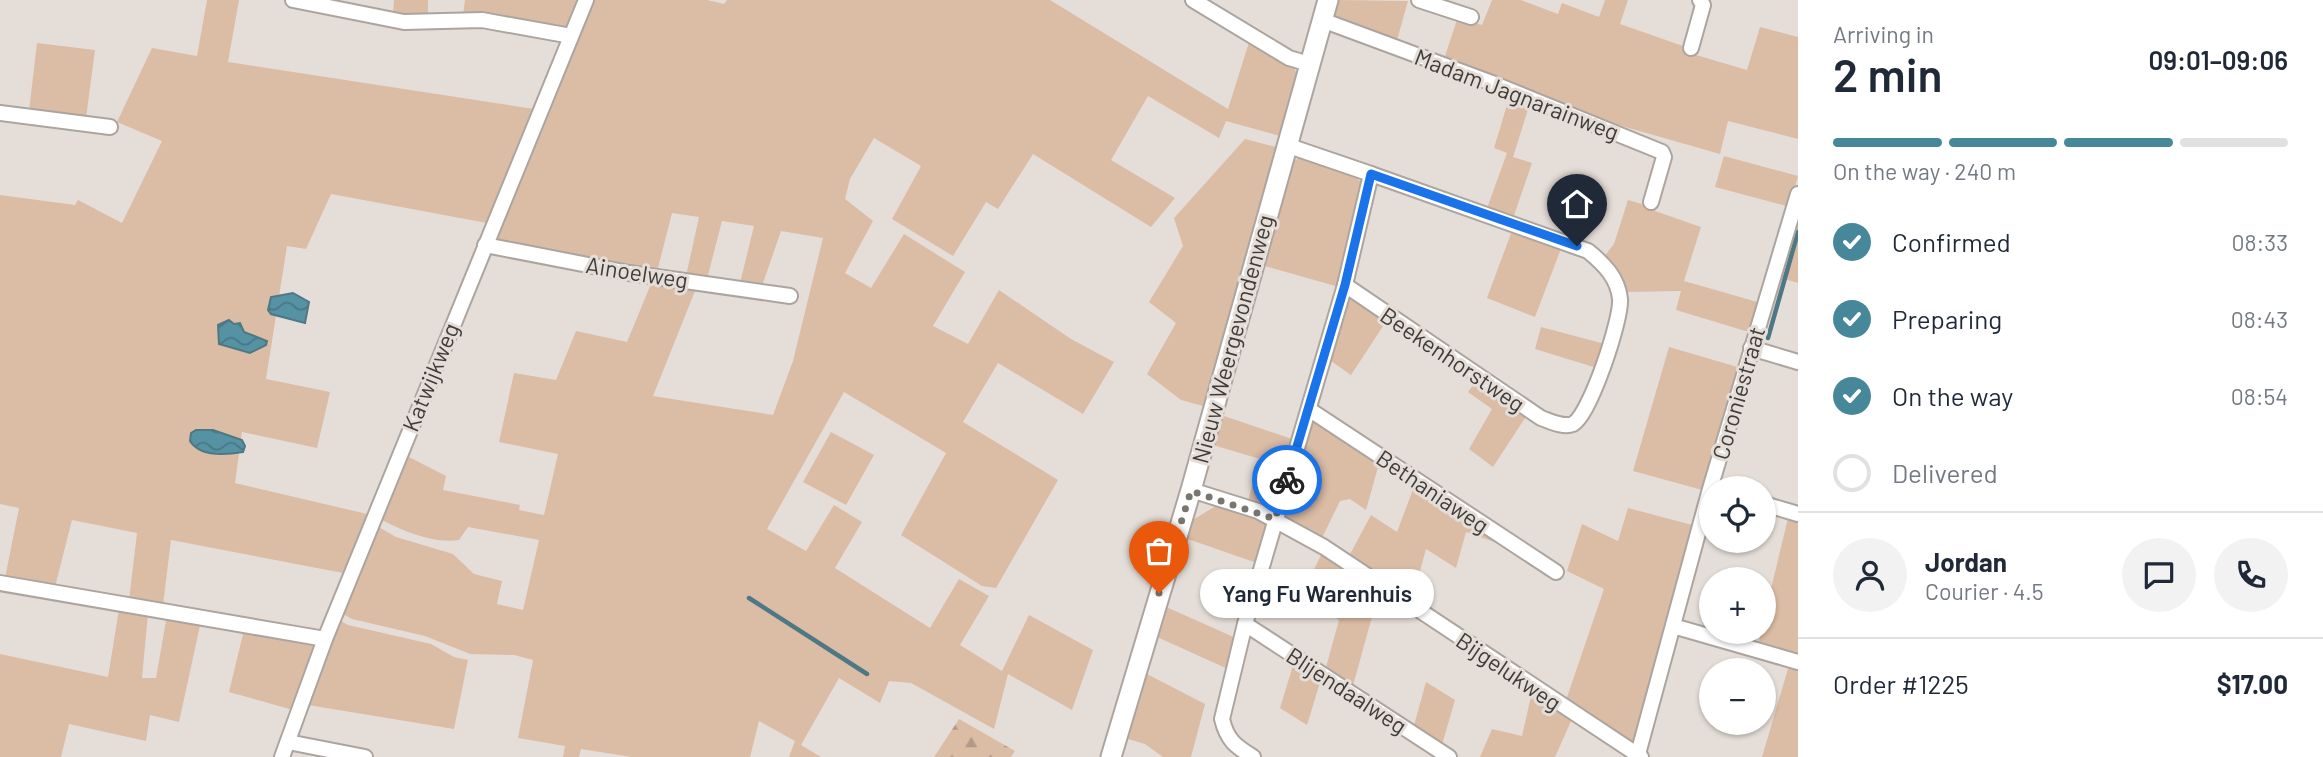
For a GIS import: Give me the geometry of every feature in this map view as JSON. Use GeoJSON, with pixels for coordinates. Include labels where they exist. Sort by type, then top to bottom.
{"type":"FeatureCollection","features":[{"type":"Feature","properties":{"kind":"street"},"geometry":{"type":"LineString","coordinates":[[293,0],[404,22],[482,20],[571,36]]}},
{"type":"Feature","properties":{"kind":"street","name":"Katwijkweg"},"geometry":{"type":"LineString","coordinates":[[282,757],[325,639],[586,0]]}},
{"type":"Feature","properties":{"kind":"street"},"geometry":{"type":"LineString","coordinates":[[1193,0],[1289,58],[1309,64]]}},
{"type":"Feature","properties":{"kind":"street","name":"Nieuw Weergevondenweg"},"geometry":{"type":"LineString","coordinates":[[1111,757],[1191,491],[1328,0]]}},
{"type":"Feature","properties":{"kind":"street"},"geometry":{"type":"LineString","coordinates":[[1419,0],[1471,17]]}},
{"type":"Feature","properties":{"kind":"street"},"geometry":{"type":"LineString","coordinates":[[1691,48],[1703,5],[1700,0]]}},
{"type":"Feature","properties":{"kind":"street","name":"Madam Jagnarainweg"},"geometry":{"type":"LineString","coordinates":[[1322,20],[1492,83],[1662,152],[1664,157],[1651,202]]}},
{"type":"Feature","properties":{"kind":"street"},"geometry":{"type":"LineString","coordinates":[[0,113],[110,127]]}},
{"type":"Feature","properties":{"kind":"street"},"geometry":{"type":"LineString","coordinates":[[1254,757],[1233,745],[1225,734],[1222,719],[1245,624],[1345,285],[1371,174],[1286,145]]}},
{"type":"Feature","properties":{"kind":"street","name":"Beekenhorstweg"},"geometry":{"type":"LineString","coordinates":[[1345,285],[1521,406],[1541,418],[1564,425],[1573,424],[1587,408],[1621,312],[1616,283],[1608,269],[1577,246],[1371,174]]}},
{"type":"Feature","properties":{"kind":"street","name":"Coroniestraat"},"geometry":{"type":"LineString","coordinates":[[1715,476],[1751,348],[1796,213],[1798,194]]}},
{"type":"Feature","properties":{"kind":"street","name":"Ainoelweg"},"geometry":{"type":"LineString","coordinates":[[485,245],[629,272],[790,296]]}},
{"type":"Feature","properties":{"kind":"street"},"geometry":{"type":"LineString","coordinates":[[1751,348],[1798,362]]}},
{"type":"Feature","properties":{"kind":"street","name":"Bethaniaweg"},"geometry":{"type":"LineString","coordinates":[[1310,410],[1556,572]]}},
{"type":"Feature","properties":{"kind":"street","name":"Bijgelukweg"},"geometry":{"type":"LineString","coordinates":[[1191,491],[1275,519],[1324,547],[1640,756]]}},
{"type":"Feature","properties":{"kind":"street"},"geometry":{"type":"LineString","coordinates":[[1776,508],[1798,514]]}},
{"type":"Feature","properties":{"kind":"street","name":"Coroniestraat"},"geometry":{"type":"LineString","coordinates":[[1640,756],[1699,532]]}},
{"type":"Feature","properties":{"kind":"street"},"geometry":{"type":"LineString","coordinates":[[0,583],[325,639]]}},
{"type":"Feature","properties":{"kind":"street","name":"Blijendaalweg"},"geometry":{"type":"LineString","coordinates":[[1245,624],[1449,757]]}},
{"type":"Feature","properties":{"kind":"street"},"geometry":{"type":"LineString","coordinates":[[1673,626],[1798,662]]}},
{"type":"Feature","properties":{"kind":"street"},"geometry":{"type":"LineString","coordinates":[[288,741],[365,757]]}},
{"type":"Feature","properties":{"kind":"green space"},"geometry":{"type":"Polygon","coordinates":[[[207,0],[239,0],[228,62],[534,109],[487,223],[331,194],[306,249],[287,246],[266,379],[330,392],[317,448],[242,432],[235,483],[367,514],[343,573],[171,540],[163,605],[129,600],[137,533],[72,520],[55,587],[5,578],[19,508],[0,504],[0,195],[75,205],[78,200],[122,223],[162,141],[117,122],[152,48],[197,56],[207,0]]]}},
{"type":"Feature","properties":{"kind":"green space"},"geometry":{"type":"Polygon","coordinates":[[[394,0],[428,0],[428,17],[393,14],[394,0]]]}},
{"type":"Feature","properties":{"kind":"green space"},"geometry":{"type":"Polygon","coordinates":[[[465,0],[579,0],[569,25],[561,28],[463,15],[465,0]]]}},
{"type":"Feature","properties":{"kind":"green space"},"geometry":{"type":"Polygon","coordinates":[[[591,0],[707,0],[724,4],[727,0],[1050,0],[1228,109],[1250,39],[1295,69],[1297,77],[1280,136],[1226,121],[1219,138],[1148,96],[1111,160],[1175,198],[1151,227],[1033,154],[998,209],[986,202],[953,256],[892,219],[921,166],[874,138],[850,179],[845,199],[873,221],[845,273],[871,288],[904,234],[965,272],[933,326],[968,344],[999,290],[1071,339],[1114,362],[1083,414],[998,363],[963,422],[1058,480],[996,588],[982,586],[901,535],[946,453],[844,392],[767,529],[806,551],[834,505],[862,522],[835,568],[930,628],[959,579],[989,596],[960,645],[1002,671],[1029,615],[1093,650],[1072,710],[1008,674],[994,729],[911,683],[889,681],[880,703],[839,678],[801,745],[821,757],[789,757],[795,741],[759,721],[750,757],[632,757],[581,749],[579,757],[563,757],[565,746],[518,738],[533,660],[514,655],[470,654],[425,636],[352,619],[343,614],[377,526],[396,537],[453,554],[474,574],[502,581],[497,604],[523,610],[539,540],[468,527],[459,540],[439,540],[408,532],[380,519],[405,455],[446,476],[443,490],[520,505],[519,510],[544,515],[558,454],[499,442],[514,373],[556,380],[576,331],[627,342],[653,279],[697,286],[653,396],[773,415],[793,361],[823,238],[781,231],[762,286],[740,283],[754,226],[722,221],[707,279],[686,276],[699,217],[672,213],[657,272],[497,241],[591,0]]]}},
{"type":"Feature","properties":{"kind":"green space"},"geometry":{"type":"Polygon","coordinates":[[[1337,0],[1408,1],[1397,40],[1332,16],[1337,0]]]}},
{"type":"Feature","properties":{"kind":"green space"},"geometry":{"type":"Polygon","coordinates":[[[1492,0],[1521,0],[1558,14],[1562,3],[1599,17],[1605,0],[1628,0],[1620,24],[1683,46],[1686,52],[1747,70],[1760,27],[1798,37],[1798,139],[1728,121],[1720,154],[1594,118],[1444,59],[1458,17],[1482,25],[1492,0]]]}},
{"type":"Feature","properties":{"kind":"green space"},"geometry":{"type":"Polygon","coordinates":[[[37,43],[95,50],[86,118],[29,111],[37,43]]]}},
{"type":"Feature","properties":{"kind":"green space"},"geometry":{"type":"Polygon","coordinates":[[[1510,95],[1530,103],[1513,157],[1532,163],[1512,221],[1486,211],[1507,153],[1494,148],[1510,95]]]}},
{"type":"Feature","properties":{"kind":"green space"},"geometry":{"type":"Polygon","coordinates":[[[1245,139],[1276,147],[1203,406],[1181,400],[1147,374],[1176,323],[1149,302],[1183,246],[1174,218],[1245,139]]]}},
{"type":"Feature","properties":{"kind":"green space"},"geometry":{"type":"Polygon","coordinates":[[[1724,156],[1798,176],[1790,207],[1715,187],[1724,156]]]}},
{"type":"Feature","properties":{"kind":"green space"},"geometry":{"type":"Polygon","coordinates":[[[1301,157],[1354,175],[1362,183],[1339,287],[1261,265],[1290,163],[1301,157]]]}},
{"type":"Feature","properties":{"kind":"green space"},"geometry":{"type":"Polygon","coordinates":[[[1628,200],[1656,208],[1655,211],[1701,227],[1684,281],[1761,303],[1752,333],[1676,310],[1681,291],[1622,292],[1603,258],[1614,244],[1628,200]]]}},
{"type":"Feature","properties":{"kind":"green space"},"geometry":{"type":"Polygon","coordinates":[[[1798,218],[1798,283],[1777,277],[1798,218]]]}},
{"type":"Feature","properties":{"kind":"green space"},"geometry":{"type":"Polygon","coordinates":[[[1513,228],[1562,246],[1535,317],[1487,298],[1513,228]]]}},
{"type":"Feature","properties":{"kind":"green space"},"geometry":{"type":"Polygon","coordinates":[[[1350,296],[1387,320],[1351,375],[1328,359],[1347,298],[1350,296]]]}},
{"type":"Feature","properties":{"kind":"green space"},"geometry":{"type":"Polygon","coordinates":[[[1541,327],[1605,344],[1597,368],[1535,349],[1541,327]]]}},
{"type":"Feature","properties":{"kind":"green space"},"geometry":{"type":"Polygon","coordinates":[[[1669,347],[1741,368],[1710,476],[1699,476],[1699,489],[1633,471],[1669,347]]]}},
{"type":"Feature","properties":{"kind":"green space"},"geometry":{"type":"Polygon","coordinates":[[[1476,381],[1527,415],[1493,467],[1469,449],[1492,409],[1468,392],[1476,381]]]}},
{"type":"Feature","properties":{"kind":"green space"},"geometry":{"type":"Polygon","coordinates":[[[1221,415],[1295,440],[1276,498],[1268,508],[1247,504],[1260,459],[1213,445],[1221,415]]]}},
{"type":"Feature","properties":{"kind":"green space"},"geometry":{"type":"Polygon","coordinates":[[[1314,420],[1380,460],[1366,510],[1350,499],[1340,501],[1321,540],[1282,516],[1314,420]]]}},
{"type":"Feature","properties":{"kind":"green space"},"geometry":{"type":"Polygon","coordinates":[[[831,432],[874,455],[846,505],[803,482],[831,432]]]}},
{"type":"Feature","properties":{"kind":"green space"},"geometry":{"type":"Polygon","coordinates":[[[1415,484],[1492,535],[1500,544],[1466,532],[1456,568],[1426,549],[1412,600],[1348,558],[1371,515],[1397,532],[1415,484]]]}},
{"type":"Feature","properties":{"kind":"green space"},"geometry":{"type":"Polygon","coordinates":[[[1219,504],[1265,521],[1267,528],[1257,563],[1185,538],[1191,521],[1219,504]]]}},
{"type":"Feature","properties":{"kind":"green space"},"geometry":{"type":"Polygon","coordinates":[[[1628,508],[1696,526],[1635,743],[1631,744],[1565,703],[1604,589],[1567,571],[1582,524],[1618,541],[1628,508]]]}},
{"type":"Feature","properties":{"kind":"green space"},"geometry":{"type":"Polygon","coordinates":[[[1789,514],[1798,517],[1798,657],[1758,645],[1776,644],[1776,568],[1789,514]]]}},
{"type":"Feature","properties":{"kind":"green space"},"geometry":{"type":"Polygon","coordinates":[[[1323,551],[1380,588],[1352,689],[1325,671],[1339,620],[1301,596],[1323,551]]]}},
{"type":"Feature","properties":{"kind":"green space"},"geometry":{"type":"Polygon","coordinates":[[[1164,606],[1238,639],[1230,670],[1155,636],[1164,606]]]}},
{"type":"Feature","properties":{"kind":"green space"},"geometry":{"type":"Polygon","coordinates":[[[119,609],[148,614],[142,678],[156,678],[167,615],[201,621],[179,722],[150,715],[146,741],[69,724],[61,757],[0,757],[0,654],[108,677],[119,609]]]}},
{"type":"Feature","properties":{"kind":"green space"},"geometry":{"type":"Polygon","coordinates":[[[339,620],[348,625],[431,644],[454,657],[468,660],[454,729],[308,705],[339,620]]]}},
{"type":"Feature","properties":{"kind":"green space"},"geometry":{"type":"Polygon","coordinates":[[[244,630],[316,643],[293,710],[229,692],[244,630]]]}},
{"type":"Feature","properties":{"kind":"green space"},"geometry":{"type":"Polygon","coordinates":[[[1295,659],[1322,676],[1307,725],[1280,708],[1295,659]]]}},
{"type":"Feature","properties":{"kind":"green space"},"geometry":{"type":"Polygon","coordinates":[[[1790,662],[1798,664],[1798,757],[1762,757],[1768,735],[1776,735],[1776,710],[1790,662]]]}},
{"type":"Feature","properties":{"kind":"green space"},"geometry":{"type":"Polygon","coordinates":[[[1145,673],[1205,704],[1191,757],[1163,757],[1145,744],[1128,739],[1145,673]]]}},
{"type":"Feature","properties":{"kind":"green space"},"geometry":{"type":"Polygon","coordinates":[[[1426,682],[1455,700],[1441,748],[1413,729],[1426,682]]]}},
{"type":"Feature","properties":{"kind":"green space"},"geometry":{"type":"Polygon","coordinates":[[[1532,692],[1572,719],[1555,757],[1480,757],[1492,729],[1522,736],[1532,692]]]}},
{"type":"Feature","properties":{"kind":"green space"},"geometry":{"type":"Polygon","coordinates":[[[959,719],[1015,751],[1011,757],[934,757],[959,719]]]}},
{"type":"Feature","properties":{"kind":"water"},"geometry":{"type":"Polygon","coordinates":[[[293,293],[309,302],[305,323],[271,314],[268,310],[271,297],[293,293]]]}},
{"type":"Feature","properties":{"kind":"water"},"geometry":{"type":"Polygon","coordinates":[[[229,320],[234,324],[240,323],[244,332],[267,341],[266,345],[250,353],[219,344],[218,325],[229,320]]]}},
{"type":"Feature","properties":{"kind":"water"},"geometry":{"type":"Polygon","coordinates":[[[196,430],[213,430],[242,440],[245,446],[243,452],[221,454],[200,450],[190,441],[191,433],[196,430]]]}},
{"type":"Feature","properties":{"kind":"waterway"},"geometry":{"type":"LineString","coordinates":[[1768,338],[1798,232]]}},
{"type":"Feature","properties":{"kind":"waterway"},"geometry":{"type":"LineString","coordinates":[[749,598],[867,674]]}},
{"type":"Feature","properties":{"kind":"way so far"},"geometry":{"type":"LineString","coordinates":[[1159,593],[1191,491],[1258,511],[1275,519],[1287,480]]}},
{"type":"Feature","properties":{"kind":"place","name":"Yang Fu Warenhuis"},"geometry":{"type":"Point","coordinates":[1159,593]}},
{"type":"Feature","properties":{"kind":"route"},"geometry":{"type":"LineString","coordinates":[[1287,480],[1345,285],[1371,174],[1577,246]]}}]}
